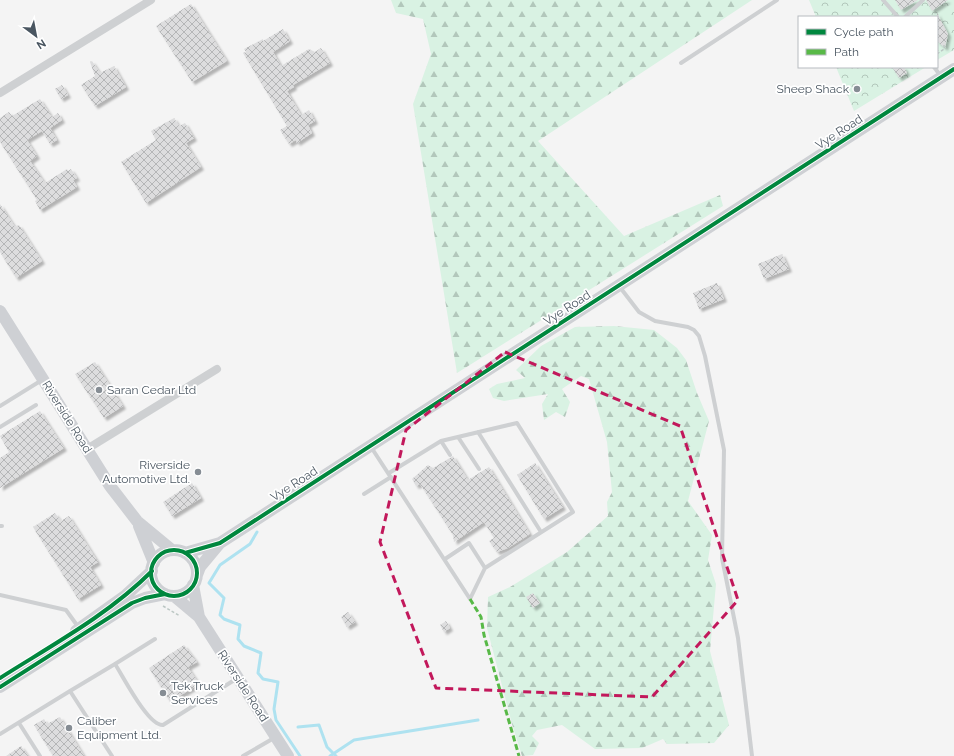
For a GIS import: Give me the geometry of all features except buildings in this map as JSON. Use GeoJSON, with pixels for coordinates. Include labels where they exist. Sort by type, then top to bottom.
{"type":"FeatureCollection","features":[{"type":"Feature","properties":{"kind":"main road","name":"Vye Road"},"geometry":{"type":"LineString","coordinates":[[185,553],[220,543],[371,447],[954,69]]}},
{"type":"Feature","properties":{"kind":"main road","name":"Riverside Road"},"geometry":{"type":"LineString","coordinates":[[0,311],[110,486],[137,521],[172,550]]}},
{"type":"Feature","properties":{"kind":"main road","name":"Riverside Road"},"geometry":{"type":"LineString","coordinates":[[137,521],[153,567]]}},
{"type":"Feature","properties":{"kind":"main road","name":"Vye Road"},"geometry":{"type":"LineString","coordinates":[[195,580],[200,567],[220,543]]}},
{"type":"Feature","properties":{"kind":"main road"},"geometry":{"type":"LineString","coordinates":[[0,678],[79,628],[125,596],[153,567],[164,552],[172,550],[185,553],[196,564],[195,580],[181,594],[149,597],[132,603],[0,686]]}},
{"type":"Feature","properties":{"kind":"main road"},"geometry":{"type":"LineString","coordinates":[[153,567],[155,584],[169,595]]}},
{"type":"Feature","properties":{"kind":"main road","name":"Riverside Road"},"geometry":{"type":"LineString","coordinates":[[195,580],[199,617]]}},
{"type":"Feature","properties":{"kind":"main road","name":"Riverside Road"},"geometry":{"type":"LineString","coordinates":[[169,595],[199,617],[288,756]]}},
{"type":"Feature","properties":{"kind":"street"},"geometry":{"type":"LineString","coordinates":[[0,93],[151,0]]}},
{"type":"Feature","properties":{"kind":"street"},"geometry":{"type":"LineString","coordinates":[[87,449],[217,369]]}},
{"type":"Feature","properties":{"kind":"lane"},"geometry":{"type":"LineString","coordinates":[[681,63],[777,0]]}},
{"type":"Feature","properties":{"kind":"lane"},"geometry":{"type":"LineString","coordinates":[[883,0],[897,16]]}},
{"type":"Feature","properties":{"kind":"lane"},"geometry":{"type":"LineString","coordinates":[[906,16],[923,0]]}},
{"type":"Feature","properties":{"kind":"lane"},"geometry":{"type":"LineString","coordinates":[[935,68],[942,77]]}},
{"type":"Feature","properties":{"kind":"lane"},"geometry":{"type":"LineString","coordinates":[[619,286],[639,312],[655,321],[688,326],[694,330],[699,336],[705,356],[724,450],[722,558],[738,638],[752,756]]}},
{"type":"Feature","properties":{"kind":"lane"},"geometry":{"type":"LineString","coordinates":[[0,406],[43,379]]}},
{"type":"Feature","properties":{"kind":"lane"},"geometry":{"type":"LineString","coordinates":[[0,427],[36,404]]}},
{"type":"Feature","properties":{"kind":"lane"},"geometry":{"type":"LineString","coordinates":[[364,494],[390,475],[441,441],[516,423],[573,512],[485,568],[470,599],[445,559],[390,475],[371,447]]}},
{"type":"Feature","properties":{"kind":"lane"},"geometry":{"type":"LineString","coordinates":[[478,432],[541,532]]}},
{"type":"Feature","properties":{"kind":"lane"},"geometry":{"type":"LineString","coordinates":[[458,437],[479,469]]}},
{"type":"Feature","properties":{"kind":"lane"},"geometry":{"type":"LineString","coordinates":[[441,441],[450,454]]}},
{"type":"Feature","properties":{"kind":"lane"},"geometry":{"type":"LineString","coordinates":[[445,559],[469,544],[485,568]]}},
{"type":"Feature","properties":{"kind":"lane"},"geometry":{"type":"LineString","coordinates":[[0,595],[66,610],[79,628]]}},
{"type":"Feature","properties":{"kind":"lane"},"geometry":{"type":"LineString","coordinates":[[0,734],[155,639]]}},
{"type":"Feature","properties":{"kind":"lane"},"geometry":{"type":"LineString","coordinates":[[115,664],[147,715],[161,726],[238,678]]}},
{"type":"Feature","properties":{"kind":"lane"},"geometry":{"type":"LineString","coordinates":[[70,691],[112,756]]}},
{"type":"Feature","properties":{"kind":"lane"},"geometry":{"type":"LineString","coordinates":[[19,723],[40,756]]}},
{"type":"Feature","properties":{"kind":"lane"},"geometry":{"type":"LineString","coordinates":[[243,756],[276,736]]}},
{"type":"Feature","properties":{"kind":"path"},"geometry":{"type":"LineString","coordinates":[[938,53],[944,49],[944,45]]}},
{"type":"Feature","properties":{"kind":"path"},"geometry":{"type":"LineString","coordinates":[[157,604],[167,607],[180,616],[187,609]]}},
{"type":"Feature","properties":{"kind":"highlighted area"},"geometry":{"type":"Polygon","coordinates":[[[505,352],[680,426],[738,600],[652,697],[436,688],[380,542],[406,430],[505,352]]]}},
{"type":"Feature","properties":{"kind":"green space"},"geometry":{"type":"Polygon","coordinates":[[[391,0],[752,0],[538,141],[624,236],[720,195],[723,206],[457,373],[413,104],[431,54],[423,19],[396,13],[391,0]]]}},
{"type":"Feature","properties":{"kind":"green space"},"geometry":{"type":"Polygon","coordinates":[[[809,0],[954,0],[954,50],[938,59],[938,16],[816,16],[809,0]]]}},
{"type":"Feature","properties":{"kind":"green space"},"geometry":{"type":"Polygon","coordinates":[[[836,68],[924,68],[854,111],[836,68]]]}},
{"type":"Feature","properties":{"kind":"green space"},"geometry":{"type":"Polygon","coordinates":[[[614,326],[654,330],[677,348],[686,360],[697,393],[709,421],[688,501],[712,535],[708,560],[716,584],[710,651],[729,725],[714,743],[667,744],[663,739],[642,748],[595,749],[562,725],[537,730],[532,736],[539,743],[533,755],[522,756],[512,724],[487,628],[488,597],[510,587],[567,552],[608,516],[607,502],[612,492],[607,442],[589,379],[581,376],[562,389],[570,402],[565,417],[556,412],[544,420],[542,404],[548,394],[504,401],[493,398],[489,389],[497,384],[525,378],[516,370],[541,346],[575,327],[614,326]]]}},
{"type":"Feature","properties":{"kind":"waterway"},"geometry":{"type":"LineString","coordinates":[[257,532],[250,544],[220,565],[209,583],[224,598],[220,615],[224,619],[240,625],[238,639],[244,646],[261,653],[258,673],[263,679],[278,682],[274,709],[276,720],[300,756]]}},
{"type":"Feature","properties":{"kind":"waterway"},"geometry":{"type":"LineString","coordinates":[[330,756],[354,740],[478,720]]}},
{"type":"Feature","properties":{"kind":"waterway"},"geometry":{"type":"LineString","coordinates":[[298,727],[319,725],[327,747],[336,756]]}},
{"type":"Feature","properties":{"kind":"marked path"},"geometry":{"type":"LineString","coordinates":[[470,599],[481,617],[484,635],[519,756]]}},
{"type":"Feature","properties":{"kind":"cycle path"},"geometry":{"type":"LineString","coordinates":[[185,553],[220,543],[954,69]]}},
{"type":"Feature","properties":{"kind":"cycle path"},"geometry":{"type":"LineString","coordinates":[[174,550],[187,554],[193,560],[197,573],[193,586],[187,592],[174,596],[161,592],[155,586],[151,573],[155,560],[161,554],[174,550]]}},
{"type":"Feature","properties":{"kind":"cycle path"},"geometry":{"type":"LineString","coordinates":[[0,678],[79,629],[117,602],[152,571]]}},
{"type":"Feature","properties":{"kind":"cycle path"},"geometry":{"type":"LineString","coordinates":[[0,687],[132,603],[145,598],[165,594]]}},
{"type":"Feature","properties":{"kind":"place","name":"Sheep Shack"},"geometry":{"type":"Point","coordinates":[857,89]}},
{"type":"Feature","properties":{"kind":"place","name":"Saran Cedar Ltd"},"geometry":{"type":"Point","coordinates":[99,390]}},
{"type":"Feature","properties":{"kind":"place","name":"Riverside Automotive Ltd."},"geometry":{"type":"Point","coordinates":[198,472]}},
{"type":"Feature","properties":{"kind":"place","name":"Tek Truck Services"},"geometry":{"type":"Point","coordinates":[163,693]}},
{"type":"Feature","properties":{"kind":"place","name":"Caliber Equipment Ltd."},"geometry":{"type":"Point","coordinates":[69,728]}}]}
